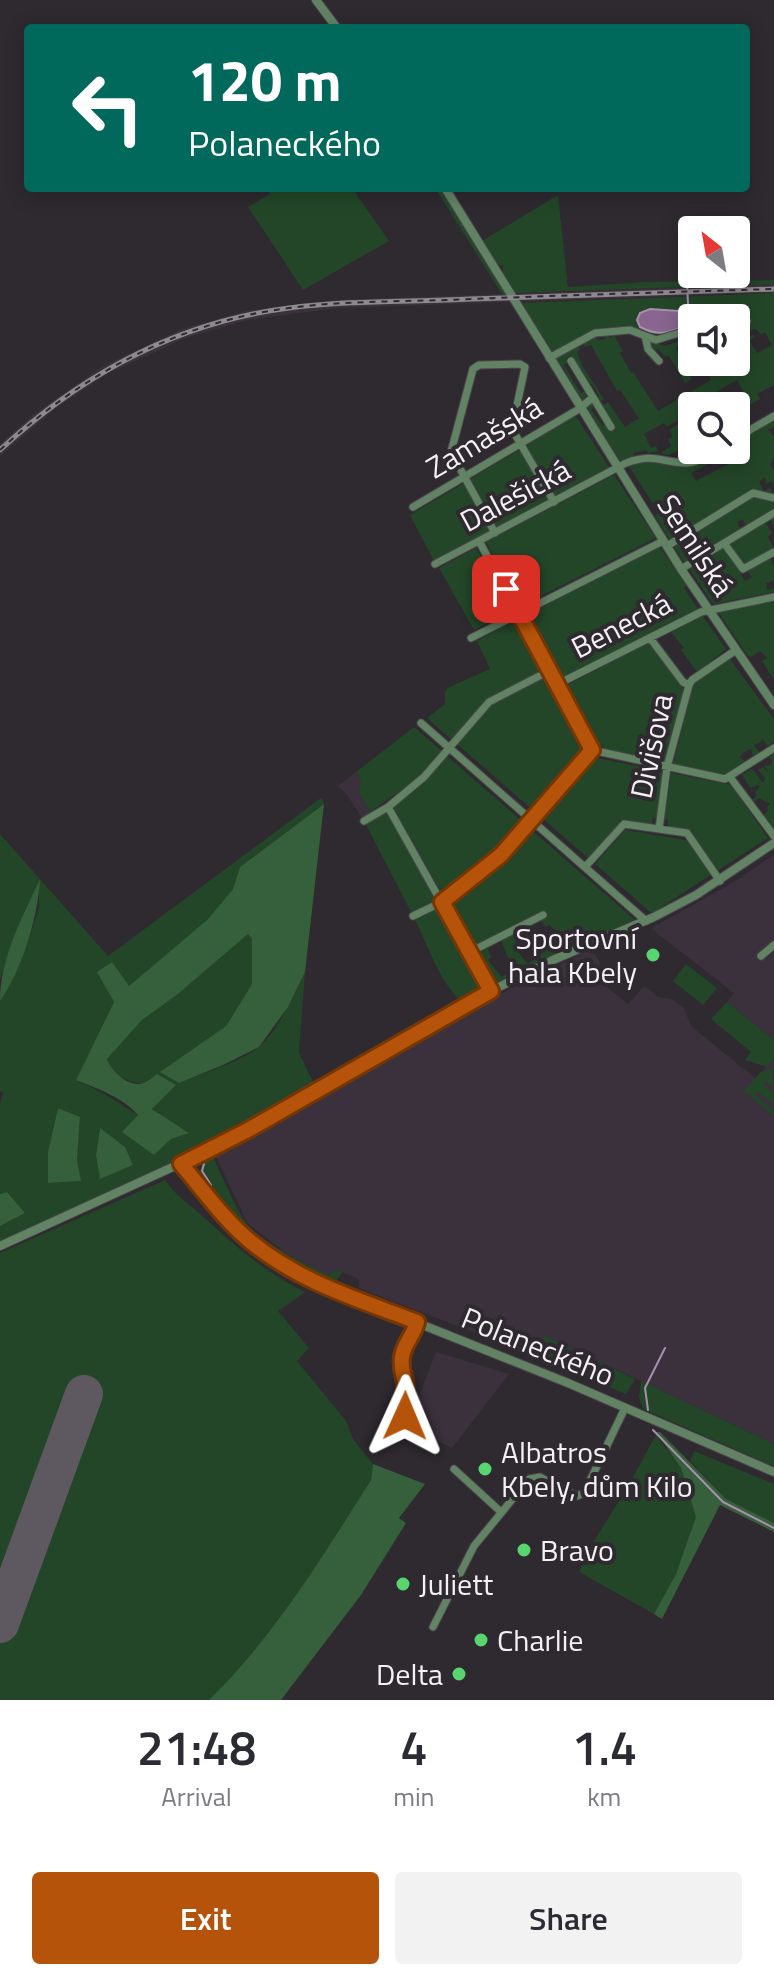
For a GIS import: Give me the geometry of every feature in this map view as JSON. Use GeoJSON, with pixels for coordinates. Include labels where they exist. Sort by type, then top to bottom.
{"type":"FeatureCollection","features":[{"type":"Feature","properties":{"kind":"street"},"geometry":{"type":"LineString","coordinates":[[316,0],[334,24]]}},
{"type":"Feature","properties":{"kind":"street","name":"Semilská"},"geometry":{"type":"LineString","coordinates":[[447,192],[579,409],[681,569],[774,705]]}},
{"type":"Feature","properties":{"kind":"street"},"geometry":{"type":"LineString","coordinates":[[549,358],[595,333],[623,330],[656,340],[678,333]]}},
{"type":"Feature","properties":{"kind":"street"},"geometry":{"type":"LineString","coordinates":[[645,336],[648,349],[659,361]]}},
{"type":"Feature","properties":{"kind":"street"},"geometry":{"type":"LineString","coordinates":[[571,361],[611,427]]}},
{"type":"Feature","properties":{"kind":"street"},"geometry":{"type":"LineString","coordinates":[[495,533],[451,452],[476,367],[520,364],[525,367],[512,426],[554,502]]}},
{"type":"Feature","properties":{"kind":"street"},"geometry":{"type":"LineString","coordinates":[[579,409],[592,398]]}},
{"type":"Feature","properties":{"kind":"street","name":"Zamašská"},"geometry":{"type":"LineString","coordinates":[[413,507],[579,409]]}},
{"type":"Feature","properties":{"kind":"street"},"geometry":{"type":"LineString","coordinates":[[750,430],[774,416]]}},
{"type":"Feature","properties":{"kind":"street","name":"Dalešická"},"geometry":{"type":"LineString","coordinates":[[435,564],[631,462],[653,457],[678,462]]}},
{"type":"Feature","properties":{"kind":"street"},"geometry":{"type":"LineString","coordinates":[[471,638],[665,543],[753,493],[774,498]]}},
{"type":"Feature","properties":{"kind":"street"},"geometry":{"type":"LineString","coordinates":[[681,569],[774,513]]}},
{"type":"Feature","properties":{"kind":"street"},"geometry":{"type":"LineString","coordinates":[[479,541],[592,750],[725,779],[774,748]]}},
{"type":"Feature","properties":{"kind":"street"},"geometry":{"type":"LineString","coordinates":[[724,543],[743,569],[774,552]]}},
{"type":"Feature","properties":{"kind":"street","name":"Benecká"},"geometry":{"type":"LineString","coordinates":[[556,685],[708,609],[774,597]]}},
{"type":"Feature","properties":{"kind":"street"},"geometry":{"type":"LineString","coordinates":[[650,638],[683,682],[689,685]]}},
{"type":"Feature","properties":{"kind":"street","name":"Divišova"},"geometry":{"type":"LineString","coordinates":[[659,829],[667,767],[689,685],[736,650]]}},
{"type":"Feature","properties":{"kind":"street"},"geometry":{"type":"LineString","coordinates":[[364,821],[388,807],[424,777],[489,702],[549,671]]}},
{"type":"Feature","properties":{"kind":"street"},"geometry":{"type":"LineString","coordinates":[[421,723],[646,921]]}},
{"type":"Feature","properties":{"kind":"street"},"geometry":{"type":"LineString","coordinates":[[413,916],[442,902],[501,855],[592,750]]}},
{"type":"Feature","properties":{"kind":"street"},"geometry":{"type":"LineString","coordinates":[[730,777],[774,836]]}},
{"type":"Feature","properties":{"kind":"street"},"geometry":{"type":"LineString","coordinates":[[388,807],[491,991]]}},
{"type":"Feature","properties":{"kind":"street"},"geometry":{"type":"LineString","coordinates":[[586,866],[624,824],[687,833],[720,881]]}},
{"type":"Feature","properties":{"kind":"street"},"geometry":{"type":"LineString","coordinates":[[0,1246],[181,1164],[248,1130],[491,991],[553,960],[646,921],[720,881],[774,843]]}},
{"type":"Feature","properties":{"kind":"street"},"geometry":{"type":"LineString","coordinates":[[470,952],[543,915]]}},
{"type":"Feature","properties":{"kind":"street"},"geometry":{"type":"LineString","coordinates":[[761,956],[774,945]]}},
{"type":"Feature","properties":{"kind":"street","name":"Polaneckého"},"geometry":{"type":"LineString","coordinates":[[181,1164],[222,1214],[291,1270],[774,1472]]}},
{"type":"Feature","properties":{"kind":"street"},"geometry":{"type":"LineString","coordinates":[[401,1407],[407,1389],[401,1359],[417,1322]]}},
{"type":"Feature","properties":{"kind":"street"},"geometry":{"type":"LineString","coordinates":[[433,1627],[474,1546],[520,1488],[534,1477],[540,1477],[577,1496],[584,1493],[625,1408]]}},
{"type":"Feature","properties":{"kind":"street"},"geometry":{"type":"LineString","coordinates":[[454,1469],[501,1512]]}},
{"type":"Feature","properties":{"kind":"shaded area"},"geometry":{"type":"Polygon","coordinates":[[[774,284],[774,293],[338,308],[247,320],[183,339],[107,374],[56,408],[0,456],[0,444],[34,414],[103,366],[180,330],[245,311],[337,300],[678,288],[750,288],[750,285],[774,284]]]}},
{"type":"Feature","properties":{"kind":"shaded area"},"geometry":{"type":"Polygon","coordinates":[[[650,309],[678,311],[678,328],[654,332],[640,327],[637,320],[640,313],[650,309]]]}},
{"type":"Feature","properties":{"kind":"shaded area"},"geometry":{"type":"Polygon","coordinates":[[[356,772],[361,780],[361,796],[373,818],[365,823],[338,786],[356,772]]]}},
{"type":"Feature","properties":{"kind":"shaded area"},"geometry":{"type":"Polygon","coordinates":[[[774,855],[774,941],[760,954],[766,960],[774,952],[774,1040],[727,1002],[734,993],[653,927],[734,882],[774,855]]]}},
{"type":"Feature","properties":{"kind":"shaded area"},"geometry":{"type":"Polygon","coordinates":[[[587,951],[595,954],[600,963],[602,983],[628,1004],[644,986],[658,997],[672,999],[684,1008],[691,1026],[755,1078],[774,1059],[774,1444],[545,1336],[530,1354],[359,1288],[359,1279],[336,1270],[329,1275],[311,1267],[286,1253],[248,1224],[216,1157],[482,1003],[587,951]]]}},
{"type":"Feature","properties":{"kind":"shaded area"},"geometry":{"type":"Polygon","coordinates":[[[436,1352],[509,1374],[452,1448],[407,1427],[436,1352]]]}},
{"type":"Feature","properties":{"kind":"green space"},"geometry":{"type":"Polygon","coordinates":[[[355,192],[389,241],[303,290],[248,207],[270,194],[355,192]]]}},
{"type":"Feature","properties":{"kind":"green space"},"geometry":{"type":"Polygon","coordinates":[[[438,192],[445,192],[510,296],[503,296],[438,192]]]}},
{"type":"Feature","properties":{"kind":"green space"},"geometry":{"type":"Polygon","coordinates":[[[558,195],[568,287],[678,282],[678,287],[514,293],[503,276],[503,265],[497,265],[482,241],[558,195]]]}},
{"type":"Feature","properties":{"kind":"green space"},"geometry":{"type":"Polygon","coordinates":[[[750,280],[774,280],[774,284],[750,285],[750,280]]]}},
{"type":"Feature","properties":{"kind":"green space"},"geometry":{"type":"Polygon","coordinates":[[[774,293],[774,385],[757,394],[760,399],[750,404],[750,392],[743,392],[737,380],[716,392],[690,392],[711,380],[709,376],[750,376],[750,341],[757,353],[772,345],[765,332],[750,330],[750,304],[678,304],[678,317],[662,334],[678,329],[656,336],[631,327],[606,327],[589,332],[554,352],[548,351],[522,303],[774,293]]]}},
{"type":"Feature","properties":{"kind":"green space"},"geometry":{"type":"Polygon","coordinates":[[[605,335],[612,338],[614,335],[631,373],[658,411],[678,399],[678,420],[667,427],[664,423],[644,434],[651,448],[656,446],[658,451],[633,453],[634,457],[621,462],[617,459],[584,411],[586,405],[594,407],[591,410],[603,426],[606,424],[601,406],[608,402],[625,427],[639,418],[620,390],[617,391],[591,345],[585,347],[582,342],[596,336],[597,340],[605,339],[605,335]]]}},
{"type":"Feature","properties":{"kind":"green space"},"geometry":{"type":"Polygon","coordinates":[[[678,341],[678,371],[669,356],[650,346],[652,342],[665,346],[678,341]]]}},
{"type":"Feature","properties":{"kind":"green space"},"geometry":{"type":"Polygon","coordinates":[[[578,344],[581,349],[577,352],[583,367],[604,399],[600,401],[596,399],[599,396],[592,384],[588,386],[571,356],[566,358],[568,362],[564,365],[581,393],[585,391],[583,400],[580,400],[565,371],[555,360],[578,344]]]}},
{"type":"Feature","properties":{"kind":"green space"},"geometry":{"type":"Polygon","coordinates":[[[681,376],[690,376],[692,379],[685,383],[681,376]]]}},
{"type":"Feature","properties":{"kind":"green space"},"geometry":{"type":"Polygon","coordinates":[[[575,415],[609,467],[554,496],[526,446],[575,415]]]}},
{"type":"Feature","properties":{"kind":"green space"},"geometry":{"type":"Polygon","coordinates":[[[774,420],[774,427],[768,430],[774,437],[774,457],[770,465],[774,470],[774,485],[772,481],[766,484],[765,477],[759,482],[764,491],[770,488],[774,496],[752,491],[671,542],[655,516],[661,509],[655,507],[629,466],[647,462],[708,464],[691,473],[696,481],[728,464],[750,464],[750,434],[774,420]]]}},
{"type":"Feature","properties":{"kind":"green space"},"geometry":{"type":"Polygon","coordinates":[[[678,424],[678,450],[669,455],[662,454],[671,446],[668,439],[672,437],[670,429],[678,424]]]}},
{"type":"Feature","properties":{"kind":"green space"},"geometry":{"type":"Polygon","coordinates":[[[520,450],[549,499],[497,527],[470,479],[520,450]]]}},
{"type":"Feature","properties":{"kind":"green space"},"geometry":{"type":"Polygon","coordinates":[[[614,475],[656,538],[521,606],[486,542],[614,475]]]}},
{"type":"Feature","properties":{"kind":"green space"},"geometry":{"type":"Polygon","coordinates":[[[464,483],[491,530],[434,561],[410,515],[464,483]]]}},
{"type":"Feature","properties":{"kind":"green space"},"geometry":{"type":"Polygon","coordinates":[[[752,495],[774,500],[774,508],[746,525],[742,519],[737,522],[740,528],[685,564],[673,545],[752,495]]]}},
{"type":"Feature","properties":{"kind":"green space"},"geometry":{"type":"Polygon","coordinates":[[[774,516],[774,529],[771,520],[766,523],[772,533],[768,537],[774,548],[743,566],[728,544],[774,516]]]}},
{"type":"Feature","properties":{"kind":"green space"},"geometry":{"type":"Polygon","coordinates":[[[660,547],[687,586],[684,588],[698,609],[558,680],[527,619],[528,614],[660,547]]]}},
{"type":"Feature","properties":{"kind":"green space"},"geometry":{"type":"Polygon","coordinates":[[[476,548],[513,610],[474,630],[439,568],[476,548]]]}},
{"type":"Feature","properties":{"kind":"green space"},"geometry":{"type":"Polygon","coordinates":[[[722,548],[745,581],[752,577],[747,571],[774,555],[770,559],[774,566],[774,584],[773,581],[766,583],[767,590],[774,588],[774,592],[713,604],[689,568],[722,548]]]}},
{"type":"Feature","properties":{"kind":"green space"},"geometry":{"type":"Polygon","coordinates":[[[774,600],[774,680],[762,661],[767,658],[760,651],[748,656],[718,612],[774,600]]]}},
{"type":"Feature","properties":{"kind":"green space"},"geometry":{"type":"Polygon","coordinates":[[[702,615],[726,649],[697,672],[671,632],[702,615]]]}},
{"type":"Feature","properties":{"kind":"green space"},"geometry":{"type":"Polygon","coordinates":[[[516,620],[542,672],[487,699],[452,740],[427,718],[445,704],[447,688],[490,669],[477,641],[516,620]]]}},
{"type":"Feature","properties":{"kind":"green space"},"geometry":{"type":"Polygon","coordinates":[[[649,642],[685,691],[666,763],[609,751],[585,733],[562,688],[649,642]]]}},
{"type":"Feature","properties":{"kind":"green space"},"geometry":{"type":"Polygon","coordinates":[[[729,658],[774,719],[774,742],[767,746],[762,738],[754,745],[759,752],[753,756],[751,749],[744,752],[740,757],[745,761],[723,775],[673,764],[694,682],[729,658]]]}},
{"type":"Feature","properties":{"kind":"green space"},"geometry":{"type":"Polygon","coordinates":[[[545,677],[585,754],[535,812],[457,744],[492,704],[545,677]]]}},
{"type":"Feature","properties":{"kind":"green space"},"geometry":{"type":"Polygon","coordinates":[[[414,727],[442,751],[429,766],[434,770],[447,756],[522,821],[503,844],[509,849],[528,827],[635,920],[496,983],[491,981],[476,953],[492,945],[488,949],[491,957],[488,960],[502,977],[512,969],[501,940],[518,932],[514,947],[528,964],[538,956],[535,948],[526,941],[532,937],[527,928],[531,925],[552,951],[563,943],[560,934],[549,925],[546,927],[539,919],[476,946],[471,945],[448,904],[489,870],[483,865],[443,895],[393,808],[410,791],[407,786],[370,812],[359,793],[361,780],[356,772],[414,727]]]}},
{"type":"Feature","properties":{"kind":"green space"},"geometry":{"type":"Polygon","coordinates":[[[774,754],[774,830],[763,815],[770,804],[759,798],[754,802],[752,800],[760,787],[750,788],[742,775],[752,769],[763,783],[765,778],[758,770],[763,767],[769,773],[765,766],[770,765],[772,761],[769,757],[774,754]]]}},
{"type":"Feature","properties":{"kind":"green space"},"geometry":{"type":"Polygon","coordinates":[[[593,757],[665,772],[657,818],[653,818],[652,824],[620,820],[619,826],[589,859],[541,817],[593,757]]]}},
{"type":"Feature","properties":{"kind":"green space"},"geometry":{"type":"Polygon","coordinates":[[[671,773],[731,785],[768,838],[717,871],[692,836],[692,830],[668,826],[668,820],[664,819],[671,773]]]}},
{"type":"Feature","properties":{"kind":"green space"},"geometry":{"type":"Polygon","coordinates":[[[321,798],[324,804],[240,867],[233,889],[208,919],[128,987],[98,972],[114,1002],[76,1080],[114,1100],[171,1139],[188,1133],[152,1109],[175,1086],[126,1080],[118,1075],[107,1059],[142,1020],[178,994],[248,934],[252,939],[252,984],[226,1026],[161,1072],[179,1083],[252,1052],[273,1031],[305,972],[299,1053],[316,1088],[164,1168],[0,1242],[0,1226],[25,1213],[7,1192],[0,1194],[0,1104],[3,1092],[0,1091],[0,1001],[28,941],[39,908],[39,882],[24,912],[0,980],[0,834],[108,956],[321,798]],[[58,1108],[48,1152],[48,1183],[80,1181],[77,1160],[80,1117],[58,1108]],[[100,1128],[96,1155],[100,1178],[133,1165],[100,1128]]]}},
{"type":"Feature","properties":{"kind":"green space"},"geometry":{"type":"Polygon","coordinates":[[[324,804],[305,972],[288,1007],[259,1047],[179,1083],[160,1072],[226,1026],[252,984],[252,939],[248,934],[178,994],[142,1020],[107,1059],[115,1072],[134,1084],[141,1084],[157,1074],[176,1085],[152,1109],[189,1133],[171,1139],[154,1155],[122,1132],[138,1115],[132,1109],[109,1094],[76,1080],[114,1002],[97,972],[112,962],[129,986],[208,919],[233,889],[240,867],[324,804]]]}},
{"type":"Feature","properties":{"kind":"green space"},"geometry":{"type":"Polygon","coordinates":[[[383,812],[387,814],[436,901],[412,914],[365,823],[383,812]]]}},
{"type":"Feature","properties":{"kind":"green space"},"geometry":{"type":"Polygon","coordinates":[[[625,830],[686,840],[712,874],[650,912],[595,864],[625,830]]]}},
{"type":"Feature","properties":{"kind":"green space"},"geometry":{"type":"Polygon","coordinates":[[[40,879],[28,943],[0,1001],[8,954],[40,879]]]}},
{"type":"Feature","properties":{"kind":"green space"},"geometry":{"type":"Polygon","coordinates":[[[438,908],[484,986],[482,991],[462,1002],[441,975],[415,920],[438,908]]]}},
{"type":"Feature","properties":{"kind":"green space"},"geometry":{"type":"Polygon","coordinates":[[[686,964],[717,988],[703,1005],[673,981],[686,964]]]}},
{"type":"Feature","properties":{"kind":"green space"},"geometry":{"type":"Polygon","coordinates":[[[727,1002],[774,1040],[774,1059],[767,1067],[745,1060],[751,1052],[711,1019],[727,1002]]]}},
{"type":"Feature","properties":{"kind":"green space"},"geometry":{"type":"Polygon","coordinates":[[[774,1068],[774,1087],[766,1081],[763,1084],[774,1093],[774,1104],[758,1092],[755,1095],[774,1111],[774,1116],[744,1091],[760,1073],[774,1068]]]}},
{"type":"Feature","properties":{"kind":"green space"},"geometry":{"type":"Polygon","coordinates":[[[58,1108],[80,1117],[77,1160],[81,1181],[48,1183],[48,1152],[58,1108]]]}},
{"type":"Feature","properties":{"kind":"green space"},"geometry":{"type":"Polygon","coordinates":[[[100,1128],[125,1147],[133,1165],[100,1179],[96,1155],[100,1128]]]}},
{"type":"Feature","properties":{"kind":"green space"},"geometry":{"type":"Polygon","coordinates":[[[213,1157],[248,1225],[275,1246],[329,1275],[336,1270],[342,1272],[335,1283],[311,1274],[274,1252],[226,1210],[198,1175],[203,1163],[213,1157]]]}},
{"type":"Feature","properties":{"kind":"green space"},"geometry":{"type":"Polygon","coordinates":[[[165,1180],[250,1257],[305,1292],[278,1311],[309,1348],[297,1361],[346,1421],[353,1439],[373,1464],[371,1480],[276,1622],[209,1700],[0,1700],[0,1253],[165,1180]]]}},
{"type":"Feature","properties":{"kind":"green space"},"geometry":{"type":"Polygon","coordinates":[[[7,1192],[25,1213],[0,1226],[0,1194],[7,1192]]]}},
{"type":"Feature","properties":{"kind":"green space"},"geometry":{"type":"Polygon","coordinates":[[[545,1336],[635,1379],[626,1394],[530,1354],[545,1336]]]}},
{"type":"Feature","properties":{"kind":"green space"},"geometry":{"type":"Polygon","coordinates":[[[641,1381],[774,1444],[774,1466],[643,1409],[639,1397],[641,1381]]]}},
{"type":"Feature","properties":{"kind":"green space"},"geometry":{"type":"Polygon","coordinates":[[[656,1432],[660,1432],[726,1499],[774,1523],[774,1532],[720,1505],[662,1619],[654,1614],[676,1574],[696,1517],[681,1468],[656,1432]]]}},
{"type":"Feature","properties":{"kind":"green space"},"geometry":{"type":"Polygon","coordinates":[[[656,1435],[681,1468],[697,1517],[676,1574],[654,1614],[579,1572],[589,1549],[656,1435]]]}},
{"type":"Feature","properties":{"kind":"green space"},"geometry":{"type":"Polygon","coordinates":[[[694,1451],[774,1484],[774,1523],[726,1499],[690,1461],[694,1451]]]}},
{"type":"Feature","properties":{"kind":"green space"},"geometry":{"type":"Polygon","coordinates":[[[373,1464],[425,1484],[399,1518],[406,1523],[361,1595],[281,1700],[209,1700],[255,1649],[296,1594],[371,1480],[373,1464]]]}},
{"type":"Feature","properties":{"kind":"waterway"},"geometry":{"type":"LineString","coordinates":[[687,288],[688,304]]}},
{"type":"Feature","properties":{"kind":"waterway"},"geometry":{"type":"LineString","coordinates":[[204,1164],[202,1171],[211,1185]]}},
{"type":"Feature","properties":{"kind":"waterway"},"geometry":{"type":"LineString","coordinates":[[648,1410],[645,1388],[665,1348]]}},
{"type":"Feature","properties":{"kind":"waterway"},"geometry":{"type":"LineString","coordinates":[[653,1430],[723,1502],[774,1528]]}},
{"type":"Feature","properties":{"kind":"runway"},"geometry":{"type":"LineString","coordinates":[[0,1624],[84,1394]]}},
{"type":"Feature","properties":{"kind":"railway"},"geometry":{"type":"LineString","coordinates":[[0,450],[64,398],[133,356],[170,339],[248,315],[357,302],[774,289]]}},
{"type":"Feature","properties":{"kind":"place","name":"Sportovní hala Kbely"},"geometry":{"type":"Point","coordinates":[653,955]}},
{"type":"Feature","properties":{"kind":"place","name":"Albatros Kbely, dům Kilo"},"geometry":{"type":"Point","coordinates":[485,1469]}},
{"type":"Feature","properties":{"kind":"place","name":"Bravo"},"geometry":{"type":"Point","coordinates":[524,1550]}},
{"type":"Feature","properties":{"kind":"place","name":"Juliett"},"geometry":{"type":"Point","coordinates":[403,1584]}},
{"type":"Feature","properties":{"kind":"place","name":"Charlie"},"geometry":{"type":"Point","coordinates":[481,1640]}},
{"type":"Feature","properties":{"kind":"place","name":"Delta"},"geometry":{"type":"Point","coordinates":[459,1674]}},
{"type":"Feature","properties":{"kind":"route"},"geometry":{"type":"LineString","coordinates":[[405,1416],[401,1407],[407,1389],[401,1359],[417,1322],[291,1270],[238,1230],[181,1164],[248,1130],[491,991],[442,902],[501,855],[592,750],[506,589]]}}]}
